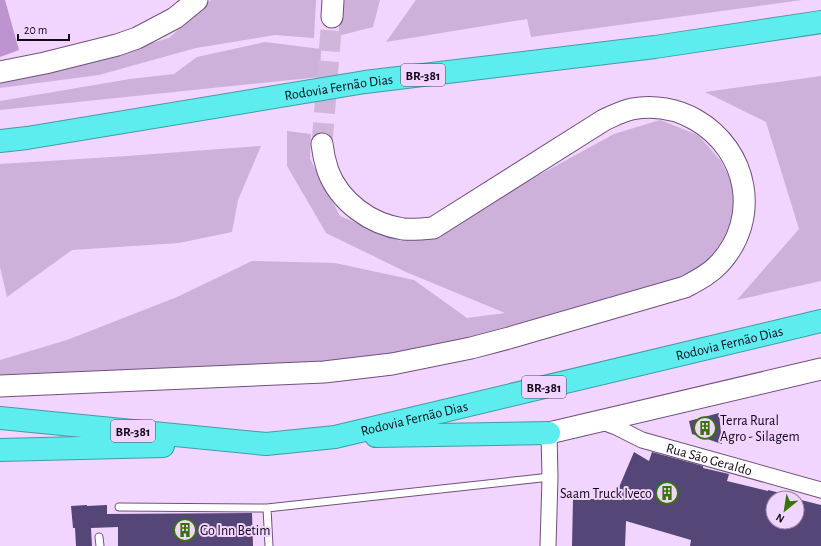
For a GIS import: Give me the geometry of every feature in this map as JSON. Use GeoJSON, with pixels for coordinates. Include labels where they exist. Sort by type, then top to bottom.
{"type":"FeatureCollection","features":[{"type":"Feature","properties":{"kind":"highway","name":"Rodovia Fernão Dias"},"geometry":{"type":"LineString","coordinates":[[0,141],[27,138],[365,82],[655,47],[821,22]]}},
{"type":"Feature","properties":{"kind":"highway"},"geometry":{"type":"LineString","coordinates":[[0,148],[27,138]]}},
{"type":"Feature","properties":{"kind":"highway","name":"Rodovia Fernão Dias"},"geometry":{"type":"LineString","coordinates":[[0,418],[266,444],[335,436],[821,321]]}},
{"type":"Feature","properties":{"kind":"highway","name":"BR-381"},"geometry":{"type":"LineString","coordinates":[[335,436],[549,433]]}},
{"type":"Feature","properties":{"kind":"highway"},"geometry":{"type":"LineString","coordinates":[[0,450],[266,444]]}},
{"type":"Feature","properties":{"kind":"main road"},"geometry":{"type":"LineString","coordinates":[[0,72],[45,63],[117,45],[137,38],[174,18],[197,0]]}},
{"type":"Feature","properties":{"kind":"main road"},"geometry":{"type":"LineString","coordinates":[[0,386],[324,372],[392,364],[471,348],[685,286],[698,280],[720,263],[728,252],[735,240],[743,214],[744,200],[740,172],[726,145],[716,134],[698,120],[677,111],[662,108],[632,109],[604,120],[433,228],[419,230],[404,229],[376,221],[352,206],[334,184],[324,158],[322,144]]}},
{"type":"Feature","properties":{"kind":"main road","name":"BR-381"},"geometry":{"type":"LineString","coordinates":[[549,433],[821,369]]}},
{"type":"Feature","properties":{"kind":"street","name":"Rua São Geraldo"},"geometry":{"type":"LineString","coordinates":[[600,421],[642,440],[821,490]]}},
{"type":"Feature","properties":{"kind":"street"},"geometry":{"type":"LineString","coordinates":[[548,546],[550,476],[549,433]]}},
{"type":"Feature","properties":{"kind":"lane"},"geometry":{"type":"LineString","coordinates":[[119,508],[267,508],[550,476]]}},
{"type":"Feature","properties":{"kind":"lane"},"geometry":{"type":"LineString","coordinates":[[267,508],[269,546]]}},
{"type":"Feature","properties":{"kind":"lane"},"geometry":{"type":"LineString","coordinates":[[99,537],[100,546]]}},
{"type":"Feature","properties":{"kind":"shaded area"},"geometry":{"type":"Polygon","coordinates":[[[0,0],[5,0],[19,50],[0,57],[0,0]]]}},
{"type":"Feature","properties":{"kind":"shaded area"},"geometry":{"type":"Polygon","coordinates":[[[211,0],[316,0],[314,38],[275,35],[196,48],[99,75],[0,88],[0,83],[67,68],[169,38],[211,0]]]}},
{"type":"Feature","properties":{"kind":"shaded area"},"geometry":{"type":"Polygon","coordinates":[[[343,0],[380,0],[373,27],[338,36],[343,0]]]}},
{"type":"Feature","properties":{"kind":"shaded area"},"geometry":{"type":"Polygon","coordinates":[[[416,0],[802,0],[531,37],[527,19],[386,42],[416,0]]]}},
{"type":"Feature","properties":{"kind":"shaded area"},"geometry":{"type":"Polygon","coordinates":[[[265,42],[321,49],[320,77],[0,110],[0,101],[130,79],[174,74],[197,57],[265,42]]]}},
{"type":"Feature","properties":{"kind":"shaded area"},"geometry":{"type":"Polygon","coordinates":[[[821,76],[821,281],[737,300],[799,229],[766,122],[705,92],[821,76]]]}},
{"type":"Feature","properties":{"kind":"shaded area"},"geometry":{"type":"Polygon","coordinates":[[[660,120],[698,135],[721,161],[737,192],[735,224],[712,264],[682,280],[440,351],[308,364],[0,385],[0,360],[67,340],[177,297],[252,261],[335,263],[414,280],[467,318],[505,313],[406,272],[326,233],[287,166],[287,131],[311,134],[310,159],[340,216],[401,241],[440,235],[508,192],[614,134],[660,120]]]}},
{"type":"Feature","properties":{"kind":"shaded area"},"geometry":{"type":"Polygon","coordinates":[[[261,146],[238,200],[232,232],[179,243],[72,250],[7,297],[0,267],[0,164],[261,146]]]}},
{"type":"Feature","properties":{"kind":"building","name":"Terra Rural Agro - Silagem"},"geometry":{"type":"Polygon","coordinates":[[[719,413],[722,444],[692,434],[689,421],[719,413]]]}},
{"type":"Feature","properties":{"kind":"building"},"geometry":{"type":"Polygon","coordinates":[[[634,452],[649,461],[652,452],[703,466],[703,468],[729,474],[727,481],[765,490],[765,530],[805,530],[805,501],[821,505],[821,546],[690,546],[691,540],[626,521],[625,546],[572,546],[573,499],[614,499],[634,452]]]}},
{"type":"Feature","properties":{"kind":"building","name":"Go Inn Betim"},"geometry":{"type":"Polygon","coordinates":[[[107,505],[107,514],[252,513],[253,546],[118,546],[118,527],[91,528],[92,546],[76,546],[75,528],[73,528],[71,506],[107,505]]]}},
{"type":"Feature","properties":{"kind":"tunnel"},"geometry":{"type":"LineString","coordinates":[[322,144],[332,17]]}},
{"type":"Feature","properties":{"kind":"place","name":"Terra Rural Agro - Silagem"},"geometry":{"type":"Point","coordinates":[705,428]}},
{"type":"Feature","properties":{"kind":"place","name":"Saam Truck Iveco"},"geometry":{"type":"Point","coordinates":[667,493]}},
{"type":"Feature","properties":{"kind":"place","name":"Go Inn Betim"},"geometry":{"type":"Point","coordinates":[185,530]}}]}
